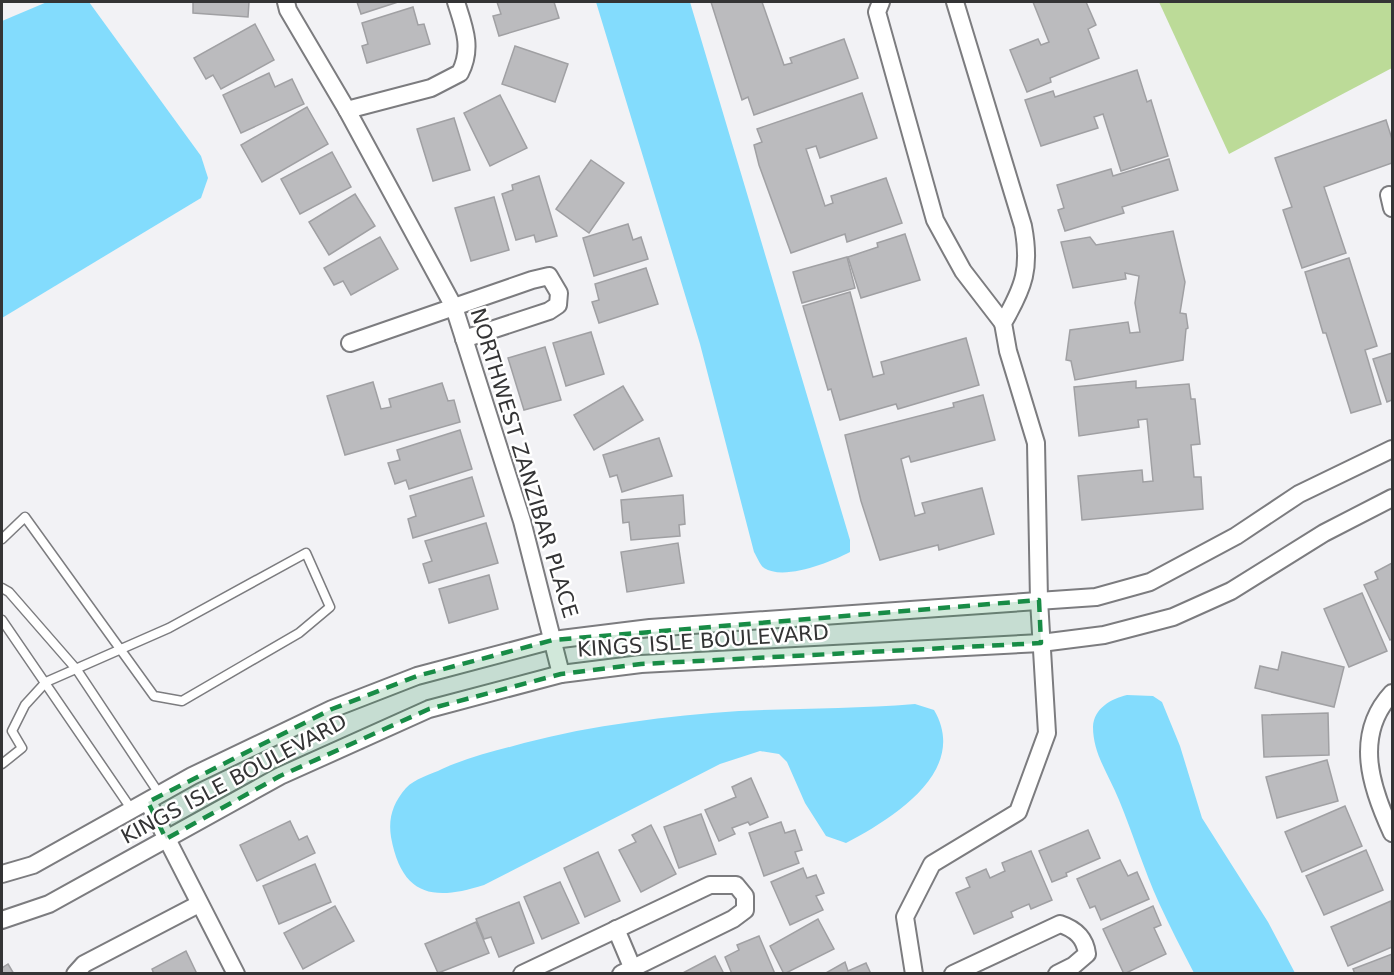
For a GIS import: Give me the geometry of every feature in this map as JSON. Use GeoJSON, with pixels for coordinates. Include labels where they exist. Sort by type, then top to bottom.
{"type":"FeatureCollection","features":[{"type":"Feature","properties":{"kind":"street","name":"NORTHWEST ZANZIBAR PLACE"},"geometry":{"type":"LineString","coordinates":[[286,2],[288,10],[348,110],[454,307],[522,521],[561,674]]}},
{"type":"Feature","properties":{"kind":"street"},"geometry":{"type":"LineString","coordinates":[[348,110],[431,88],[460,73],[468,52],[467,37],[456,2]]}},
{"type":"Feature","properties":{"kind":"street"},"geometry":{"type":"LineString","coordinates":[[881,2],[877,12],[935,220],[963,271],[1003,323],[1008,351],[1036,443],[1039,600],[1047,733],[1018,812],[932,864],[905,917],[914,974]]}},
{"type":"Feature","properties":{"kind":"street"},"geometry":{"type":"LineString","coordinates":[[955,2],[1023,226],[1028,253],[1021,293],[1003,323]]}},
{"type":"Feature","properties":{"kind":"street"},"geometry":{"type":"LineString","coordinates":[[350,342],[549,276],[559,293],[558,305],[549,311],[464,339]]}},
{"type":"Feature","properties":{"kind":"street","name":"KINGS ISLE BOULEVARD"},"geometry":{"type":"LineString","coordinates":[[2,874],[33,865],[264,740],[417,676],[553,640],[650,628],[1096,597],[1150,582],[1236,536],[1299,494],[1392,449]]}},
{"type":"Feature","properties":{"kind":"street","name":"KINGS ISLE BOULEVARD"},"geometry":{"type":"LineString","coordinates":[[2,920],[50,904],[280,776],[429,709],[561,674],[641,664],[1041,643],[1104,635],[1173,617],[1231,591],[1324,533],[1392,498]]}},
{"type":"Feature","properties":{"kind":"street"},"geometry":{"type":"LineString","coordinates":[[1392,693],[1378,714],[1368,751],[1375,794],[1392,833]]}},
{"type":"Feature","properties":{"kind":"street"},"geometry":{"type":"LineString","coordinates":[[154,798],[166,839],[236,974]]}},
{"type":"Feature","properties":{"kind":"street"},"geometry":{"type":"LineString","coordinates":[[522,974],[616,929],[710,885],[736,885],[745,897],[745,910],[733,919],[629,972],[616,929]]}},
{"type":"Feature","properties":{"kind":"street"},"geometry":{"type":"LineString","coordinates":[[75,974],[84,964],[199,903]]}},
{"type":"Feature","properties":{"kind":"street"},"geometry":{"type":"LineString","coordinates":[[953,974],[1060,924],[1076,930],[1086,946],[1087,954],[1073,966],[1057,974]]}},
{"type":"Feature","properties":{"kind":"lane"},"geometry":{"type":"LineString","coordinates":[[2,539],[25,517],[122,650],[154,696],[182,701],[299,633],[330,607],[306,553],[169,628],[122,650],[77,670],[46,682],[25,705],[12,730],[22,748],[2,764]]}},
{"type":"Feature","properties":{"kind":"lane"},"geometry":{"type":"LineString","coordinates":[[2,588],[9,592],[77,670],[154,798]]}},
{"type":"Feature","properties":{"kind":"lane"},"geometry":{"type":"LineString","coordinates":[[2,620],[132,810]]}},
{"type":"Feature","properties":{"kind":"highlighted area"},"geometry":{"type":"Polygon","coordinates":[[[1039,600],[1041,643],[641,664],[561,674],[429,709],[280,776],[166,839],[148,802],[332,709],[417,676],[553,640],[1039,600]]]}},
{"type":"Feature","properties":{"kind":"green space"},"geometry":{"type":"Polygon","coordinates":[[[1159,2],[1392,2],[1392,68],[1229,154],[1159,2]]]}},
{"type":"Feature","properties":{"kind":"water"},"geometry":{"type":"Polygon","coordinates":[[[47,2],[89,2],[201,156],[208,178],[201,198],[2,318],[2,21],[47,2]]]}},
{"type":"Feature","properties":{"kind":"water"},"geometry":{"type":"Polygon","coordinates":[[[596,2],[690,2],[850,540],[850,552],[842,556],[807,569],[783,572],[764,568],[754,552],[700,344],[596,2]]]}},
{"type":"Feature","properties":{"kind":"water"},"geometry":{"type":"Polygon","coordinates":[[[1127,695],[1153,696],[1162,702],[1180,746],[1202,818],[1268,922],[1295,973],[1194,973],[1167,921],[1096,746],[1093,727],[1096,715],[1104,705],[1127,695]]]}},
{"type":"Feature","properties":{"kind":"water"},"geometry":{"type":"Polygon","coordinates":[[[915,704],[934,710],[942,732],[942,753],[934,773],[921,790],[904,806],[884,821],[846,843],[826,836],[805,803],[787,762],[779,754],[760,751],[720,764],[484,885],[450,893],[423,890],[412,883],[403,872],[396,857],[390,823],[395,805],[406,788],[423,777],[482,754],[577,731],[658,719],[739,711],[915,704]]]}},
{"type":"Feature","properties":{"kind":"building"},"geometry":{"type":"Polygon","coordinates":[[[193,2],[249,2],[248,17],[193,13],[193,2]]]}},
{"type":"Feature","properties":{"kind":"building"},"geometry":{"type":"Polygon","coordinates":[[[357,2],[398,2],[361,14],[357,2]]]}},
{"type":"Feature","properties":{"kind":"building"},"geometry":{"type":"Polygon","coordinates":[[[497,2],[554,2],[559,18],[499,36],[493,16],[501,14],[497,2]]]}},
{"type":"Feature","properties":{"kind":"building"},"geometry":{"type":"Polygon","coordinates":[[[711,2],[762,2],[784,65],[792,63],[790,58],[844,39],[858,78],[754,115],[748,97],[742,100],[711,2]]]}},
{"type":"Feature","properties":{"kind":"building"},"geometry":{"type":"Polygon","coordinates":[[[1033,2],[1086,2],[1096,25],[1088,29],[1099,58],[1050,78],[1051,82],[1027,92],[1010,50],[1038,39],[1041,45],[1049,42],[1033,2]]]}},
{"type":"Feature","properties":{"kind":"building"},"geometry":{"type":"Polygon","coordinates":[[[413,7],[418,25],[424,24],[430,44],[367,63],[362,46],[368,44],[362,23],[413,7]]]}},
{"type":"Feature","properties":{"kind":"building"},"geometry":{"type":"Polygon","coordinates":[[[255,24],[274,60],[221,89],[213,75],[206,79],[194,58],[255,24]]]}},
{"type":"Feature","properties":{"kind":"building"},"geometry":{"type":"Polygon","coordinates":[[[515,46],[568,64],[555,102],[502,84],[515,46]]]}},
{"type":"Feature","properties":{"kind":"building"},"geometry":{"type":"Polygon","coordinates":[[[1137,70],[1147,102],[1151,100],[1168,156],[1121,171],[1103,114],[1094,117],[1098,128],[1041,146],[1025,100],[1053,91],[1055,97],[1137,70]]]}},
{"type":"Feature","properties":{"kind":"building"},"geometry":{"type":"Polygon","coordinates":[[[269,73],[275,87],[292,79],[304,104],[241,133],[223,95],[269,73]]]}},
{"type":"Feature","properties":{"kind":"building"},"geometry":{"type":"Polygon","coordinates":[[[862,93],[877,138],[820,158],[816,146],[806,149],[825,206],[833,203],[831,196],[886,178],[902,223],[847,242],[845,234],[791,253],[759,165],[754,145],[762,142],[757,129],[862,93]]]}},
{"type":"Feature","properties":{"kind":"building"},"geometry":{"type":"Polygon","coordinates":[[[500,95],[527,148],[490,166],[464,113],[500,95]]]}},
{"type":"Feature","properties":{"kind":"building"},"geometry":{"type":"Polygon","coordinates":[[[307,107],[328,144],[262,182],[241,145],[307,107]]]}},
{"type":"Feature","properties":{"kind":"building"},"geometry":{"type":"Polygon","coordinates":[[[454,118],[470,170],[433,181],[417,129],[454,118]]]}},
{"type":"Feature","properties":{"kind":"building"},"geometry":{"type":"Polygon","coordinates":[[[1386,120],[1392,139],[1392,163],[1324,187],[1346,253],[1302,268],[1283,210],[1292,207],[1275,158],[1386,120]]]}},
{"type":"Feature","properties":{"kind":"building"},"geometry":{"type":"Polygon","coordinates":[[[332,152],[351,187],[300,214],[281,179],[332,152]]]}},
{"type":"Feature","properties":{"kind":"building"},"geometry":{"type":"Polygon","coordinates":[[[1169,159],[1178,190],[1122,207],[1124,213],[1065,231],[1058,210],[1064,208],[1057,185],[1111,169],[1113,176],[1169,159]]]}},
{"type":"Feature","properties":{"kind":"building"},"geometry":{"type":"Polygon","coordinates":[[[591,160],[624,183],[589,233],[556,209],[591,160]]]}},
{"type":"Feature","properties":{"kind":"building"},"geometry":{"type":"Polygon","coordinates":[[[539,176],[557,236],[536,242],[534,235],[516,240],[502,194],[513,190],[512,185],[539,176]]]}},
{"type":"Feature","properties":{"kind":"building"},"geometry":{"type":"Polygon","coordinates":[[[355,194],[375,226],[329,255],[309,222],[355,194]]]}},
{"type":"Feature","properties":{"kind":"building"},"geometry":{"type":"Polygon","coordinates":[[[494,197],[509,250],[471,261],[455,208],[494,197]]]}},
{"type":"Feature","properties":{"kind":"building"},"geometry":{"type":"Polygon","coordinates":[[[628,224],[633,240],[641,237],[648,259],[594,276],[583,238],[628,224]]]}},
{"type":"Feature","properties":{"kind":"building"},"geometry":{"type":"Polygon","coordinates":[[[1173,231],[1185,282],[1180,313],[1186,314],[1188,328],[1186,329],[1183,360],[1075,380],[1071,361],[1066,360],[1070,330],[1128,322],[1130,333],[1140,332],[1135,303],[1139,276],[1125,273],[1126,279],[1073,288],[1061,242],[1090,237],[1096,245],[1173,231]]]}},
{"type":"Feature","properties":{"kind":"building"},"geometry":{"type":"Polygon","coordinates":[[[905,234],[920,280],[861,298],[848,257],[878,247],[877,243],[905,234]]]}},
{"type":"Feature","properties":{"kind":"building"},"geometry":{"type":"Polygon","coordinates":[[[380,237],[398,269],[351,295],[343,281],[334,285],[324,268],[380,237]]]}},
{"type":"Feature","properties":{"kind":"building"},"geometry":{"type":"Polygon","coordinates":[[[847,257],[855,288],[802,303],[793,272],[847,257]]]}},
{"type":"Feature","properties":{"kind":"building"},"geometry":{"type":"Polygon","coordinates":[[[1349,258],[1377,346],[1365,350],[1381,404],[1351,413],[1326,333],[1323,333],[1305,272],[1349,258]]]}},
{"type":"Feature","properties":{"kind":"building"},"geometry":{"type":"Polygon","coordinates":[[[646,268],[658,304],[599,323],[592,302],[599,300],[595,284],[646,268]]]}},
{"type":"Feature","properties":{"kind":"building"},"geometry":{"type":"Polygon","coordinates":[[[850,292],[873,377],[884,374],[881,362],[966,338],[979,385],[898,409],[896,404],[840,420],[831,389],[828,390],[803,306],[850,292]]]}},
{"type":"Feature","properties":{"kind":"building"},"geometry":{"type":"Polygon","coordinates":[[[591,332],[604,374],[566,386],[553,343],[591,332]]]}},
{"type":"Feature","properties":{"kind":"building"},"geometry":{"type":"Polygon","coordinates":[[[545,347],[561,400],[524,410],[508,358],[545,347]]]}},
{"type":"Feature","properties":{"kind":"building"},"geometry":{"type":"Polygon","coordinates":[[[1392,353],[1392,400],[1387,402],[1373,359],[1392,353]]]}},
{"type":"Feature","properties":{"kind":"building"},"geometry":{"type":"Polygon","coordinates":[[[1136,381],[1136,388],[1189,384],[1191,399],[1195,399],[1200,444],[1191,445],[1194,477],[1201,477],[1203,509],[1082,520],[1078,476],[1142,470],[1143,482],[1153,481],[1147,419],[1138,420],[1139,427],[1079,436],[1074,387],[1136,381]]]}},
{"type":"Feature","properties":{"kind":"building"},"geometry":{"type":"Polygon","coordinates":[[[373,382],[381,409],[391,407],[389,399],[442,383],[448,401],[454,400],[460,422],[345,455],[327,396],[373,382]]]}},
{"type":"Feature","properties":{"kind":"building"},"geometry":{"type":"Polygon","coordinates":[[[623,386],[643,420],[594,450],[574,415],[623,386]]]}},
{"type":"Feature","properties":{"kind":"building"},"geometry":{"type":"Polygon","coordinates":[[[983,395],[995,440],[911,462],[909,456],[901,459],[915,516],[925,513],[922,503],[982,488],[994,534],[939,550],[938,545],[880,560],[861,501],[845,435],[954,407],[953,403],[983,395]]]}},
{"type":"Feature","properties":{"kind":"building"},"geometry":{"type":"Polygon","coordinates":[[[460,430],[472,469],[409,489],[406,480],[395,484],[388,463],[400,460],[397,450],[460,430]]]}},
{"type":"Feature","properties":{"kind":"building"},"geometry":{"type":"Polygon","coordinates":[[[659,438],[672,476],[622,492],[617,475],[610,477],[603,455],[659,438]]]}},
{"type":"Feature","properties":{"kind":"building"},"geometry":{"type":"Polygon","coordinates":[[[472,477],[484,516],[413,538],[408,519],[416,516],[410,496],[472,477]]]}},
{"type":"Feature","properties":{"kind":"building"},"geometry":{"type":"Polygon","coordinates":[[[683,495],[685,524],[679,525],[680,536],[631,540],[629,522],[623,523],[621,500],[683,495]]]}},
{"type":"Feature","properties":{"kind":"building"},"geometry":{"type":"Polygon","coordinates":[[[486,523],[498,563],[429,583],[423,564],[432,561],[425,541],[486,523]]]}},
{"type":"Feature","properties":{"kind":"building"},"geometry":{"type":"Polygon","coordinates":[[[678,543],[684,583],[627,592],[621,552],[678,543]]]}},
{"type":"Feature","properties":{"kind":"building"},"geometry":{"type":"Polygon","coordinates":[[[1392,563],[1392,639],[1390,640],[1364,585],[1378,579],[1375,572],[1392,563]]]}},
{"type":"Feature","properties":{"kind":"building"},"geometry":{"type":"Polygon","coordinates":[[[489,575],[498,609],[449,623],[439,589],[489,575]]]}},
{"type":"Feature","properties":{"kind":"building"},"geometry":{"type":"Polygon","coordinates":[[[1362,593],[1387,651],[1349,667],[1324,609],[1362,593]]]}},
{"type":"Feature","properties":{"kind":"building"},"geometry":{"type":"Polygon","coordinates":[[[1282,652],[1344,667],[1334,707],[1255,688],[1260,666],[1278,670],[1282,652]]]}},
{"type":"Feature","properties":{"kind":"building"},"geometry":{"type":"Polygon","coordinates":[[[1328,713],[1329,755],[1264,757],[1262,715],[1328,713]]]}},
{"type":"Feature","properties":{"kind":"building"},"geometry":{"type":"Polygon","coordinates":[[[1327,760],[1338,801],[1277,818],[1266,777],[1327,760]]]}},
{"type":"Feature","properties":{"kind":"building"},"geometry":{"type":"Polygon","coordinates":[[[751,778],[768,817],[750,825],[748,822],[732,828],[735,834],[719,841],[705,810],[736,797],[732,787],[751,778]]]}},
{"type":"Feature","properties":{"kind":"building"},"geometry":{"type":"Polygon","coordinates":[[[1345,806],[1362,846],[1302,872],[1285,832],[1345,806]]]}},
{"type":"Feature","properties":{"kind":"building"},"geometry":{"type":"Polygon","coordinates":[[[701,814],[716,854],[679,868],[664,827],[701,814]]]}},
{"type":"Feature","properties":{"kind":"building"},"geometry":{"type":"Polygon","coordinates":[[[290,821],[299,840],[307,836],[315,853],[257,881],[240,845],[290,821]]]}},
{"type":"Feature","properties":{"kind":"building"},"geometry":{"type":"Polygon","coordinates":[[[781,822],[785,833],[795,830],[802,850],[795,852],[799,863],[764,876],[749,833],[781,822]]]}},
{"type":"Feature","properties":{"kind":"building"},"geometry":{"type":"Polygon","coordinates":[[[651,825],[676,874],[641,892],[619,850],[636,842],[632,835],[651,825]]]}},
{"type":"Feature","properties":{"kind":"building"},"geometry":{"type":"Polygon","coordinates":[[[1088,830],[1100,858],[1052,882],[1039,851],[1088,830]]]}},
{"type":"Feature","properties":{"kind":"building"},"geometry":{"type":"Polygon","coordinates":[[[1366,850],[1383,890],[1324,915],[1306,876],[1366,850]]]}},
{"type":"Feature","properties":{"kind":"building"},"geometry":{"type":"Polygon","coordinates":[[[1031,851],[1052,900],[1031,909],[1029,904],[1011,912],[1013,917],[974,934],[956,893],[970,887],[966,878],[986,869],[990,878],[1005,871],[1002,863],[1031,851]]]}},
{"type":"Feature","properties":{"kind":"building"},"geometry":{"type":"Polygon","coordinates":[[[598,852],[620,901],[585,917],[564,868],[598,852]]]}},
{"type":"Feature","properties":{"kind":"building"},"geometry":{"type":"Polygon","coordinates":[[[1120,860],[1128,876],[1137,872],[1149,899],[1101,920],[1095,906],[1090,908],[1077,879],[1120,860]]]}},
{"type":"Feature","properties":{"kind":"building"},"geometry":{"type":"Polygon","coordinates":[[[315,864],[331,902],[279,924],[263,886],[315,864]]]}},
{"type":"Feature","properties":{"kind":"building"},"geometry":{"type":"Polygon","coordinates":[[[803,868],[807,878],[816,875],[824,893],[816,896],[823,910],[790,925],[771,882],[803,868]]]}},
{"type":"Feature","properties":{"kind":"building"},"geometry":{"type":"Polygon","coordinates":[[[560,882],[579,923],[542,939],[524,897],[560,882]]]}},
{"type":"Feature","properties":{"kind":"building"},"geometry":{"type":"Polygon","coordinates":[[[1391,901],[1392,947],[1348,966],[1331,927],[1391,901]]]}},
{"type":"Feature","properties":{"kind":"building"},"geometry":{"type":"Polygon","coordinates":[[[519,902],[534,943],[499,957],[491,937],[484,939],[476,919],[519,902]]]}},
{"type":"Feature","properties":{"kind":"building"},"geometry":{"type":"Polygon","coordinates":[[[335,906],[354,941],[303,969],[284,933],[335,906]]]}},
{"type":"Feature","properties":{"kind":"building"},"geometry":{"type":"Polygon","coordinates":[[[1153,906],[1161,925],[1154,928],[1166,954],[1124,974],[1103,929],[1153,906]]]}},
{"type":"Feature","properties":{"kind":"building"},"geometry":{"type":"Polygon","coordinates":[[[818,919],[834,949],[784,974],[770,946],[818,919]]]}},
{"type":"Feature","properties":{"kind":"building"},"geometry":{"type":"Polygon","coordinates":[[[476,922],[489,953],[438,973],[425,944],[476,922]]]}},
{"type":"Feature","properties":{"kind":"building"},"geometry":{"type":"Polygon","coordinates":[[[759,936],[775,974],[732,974],[725,957],[739,950],[737,945],[759,936]]]}},
{"type":"Feature","properties":{"kind":"building"},"geometry":{"type":"Polygon","coordinates":[[[186,951],[197,974],[154,974],[152,969],[186,951]]]}},
{"type":"Feature","properties":{"kind":"building"},"geometry":{"type":"Polygon","coordinates":[[[1392,954],[1392,974],[1355,974],[1353,969],[1392,954]]]}},
{"type":"Feature","properties":{"kind":"building"},"geometry":{"type":"Polygon","coordinates":[[[715,956],[724,974],[681,974],[715,956]]]}},
{"type":"Feature","properties":{"kind":"building"},"geometry":{"type":"Polygon","coordinates":[[[845,962],[848,971],[866,963],[871,974],[824,974],[845,962]]]}},
{"type":"Feature","properties":{"kind":"building"},"geometry":{"type":"Polygon","coordinates":[[[8,964],[14,974],[2,974],[2,968],[8,964]]]}}]}
